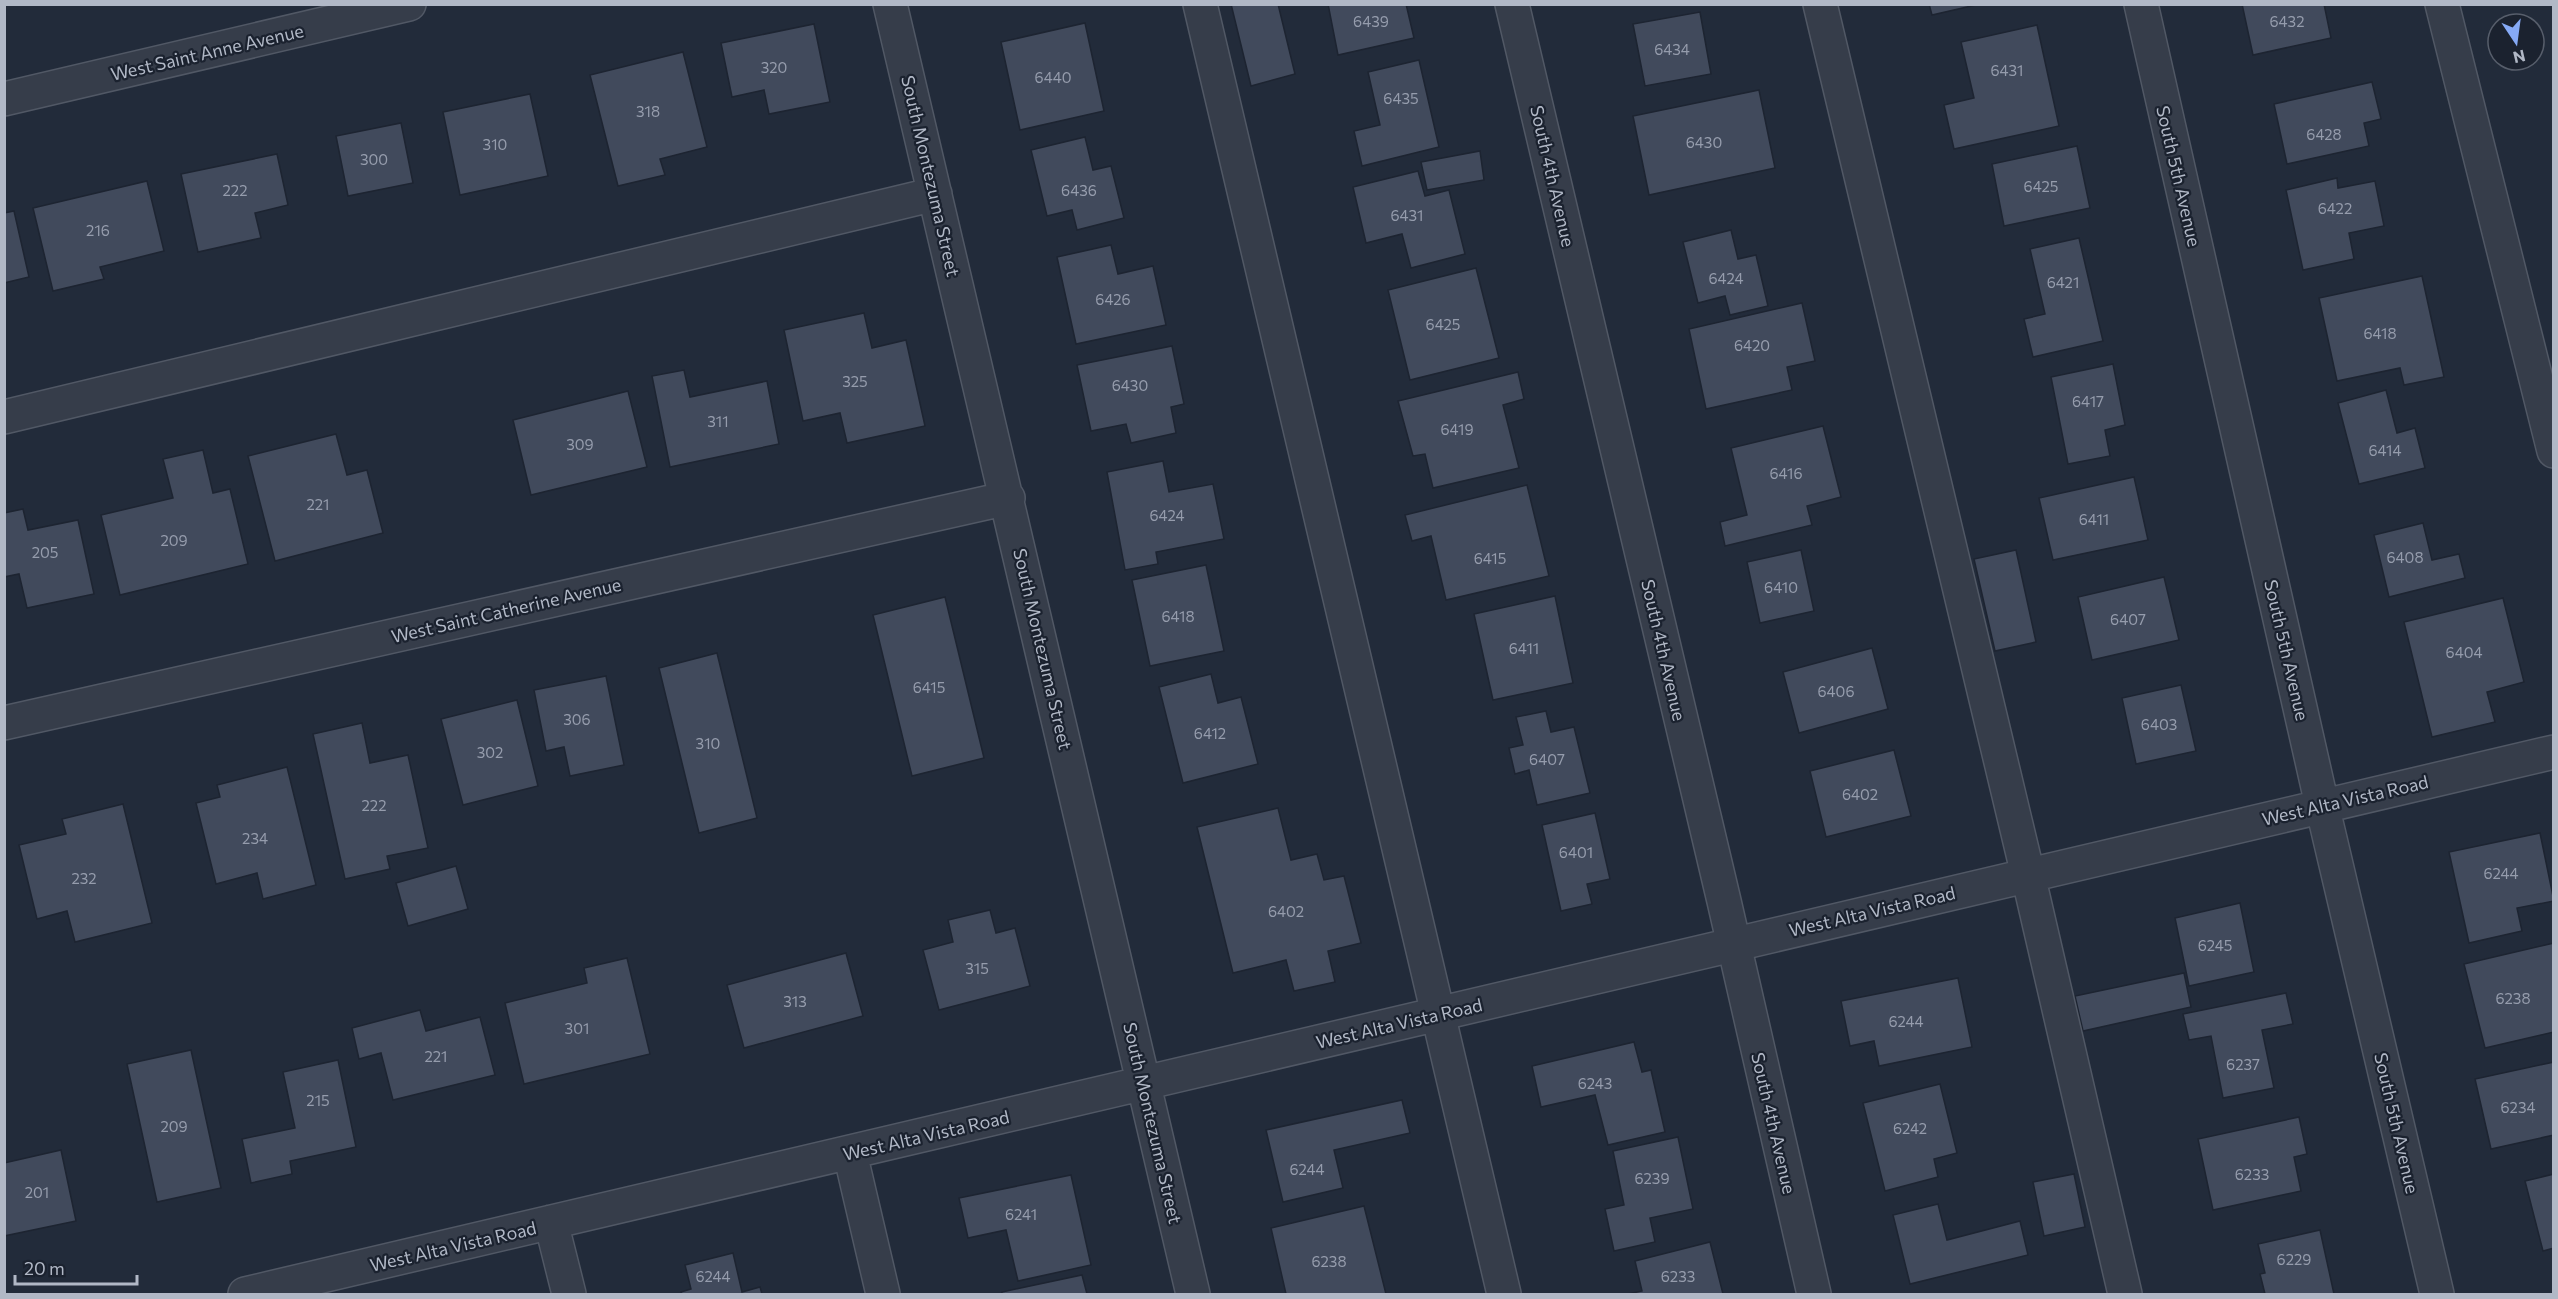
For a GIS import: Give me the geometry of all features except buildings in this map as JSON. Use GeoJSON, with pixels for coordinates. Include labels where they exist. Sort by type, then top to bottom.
{"type":"FeatureCollection","features":[{"type":"Feature","properties":{"kind":"street","name":"West Saint Anne Avenue"},"geometry":{"type":"LineString","coordinates":[[4,99],[409,4]]}},
{"type":"Feature","properties":{"kind":"street","name":"South Montezuma Street"},"geometry":{"type":"LineString","coordinates":[[890,4],[1008,498],[1193,1294]]}},
{"type":"Feature","properties":{"kind":"street"},"geometry":{"type":"LineString","coordinates":[[1200,4],[1504,1294]]}},
{"type":"Feature","properties":{"kind":"street","name":"South 4th Avenue"},"geometry":{"type":"LineString","coordinates":[[1512,4],[1815,1294]]}},
{"type":"Feature","properties":{"kind":"street"},"geometry":{"type":"LineString","coordinates":[[1820,4],[2028,874],[2125,1294]]}},
{"type":"Feature","properties":{"kind":"street","name":"South 5th Avenue"},"geometry":{"type":"LineString","coordinates":[[2140,4],[2322,805],[2437,1294]]}},
{"type":"Feature","properties":{"kind":"street"},"geometry":{"type":"LineString","coordinates":[[2442,4],[2553,451]]}},
{"type":"Feature","properties":{"kind":"street"},"geometry":{"type":"LineString","coordinates":[[4,417],[935,194]]}},
{"type":"Feature","properties":{"kind":"street","name":"West Saint Catherine Avenue"},"geometry":{"type":"LineString","coordinates":[[4,723],[1008,498]]}},
{"type":"Feature","properties":{"kind":"street","name":"West Alta Vista Road"},"geometry":{"type":"LineString","coordinates":[[254,1293],[2553,752]]}},
{"type":"Feature","properties":{"kind":"street"},"geometry":{"type":"LineString","coordinates":[[850,1153],[883,1294]]}},
{"type":"Feature","properties":{"kind":"street"},"geometry":{"type":"LineString","coordinates":[[551,1222],[569,1294]]}}]}
